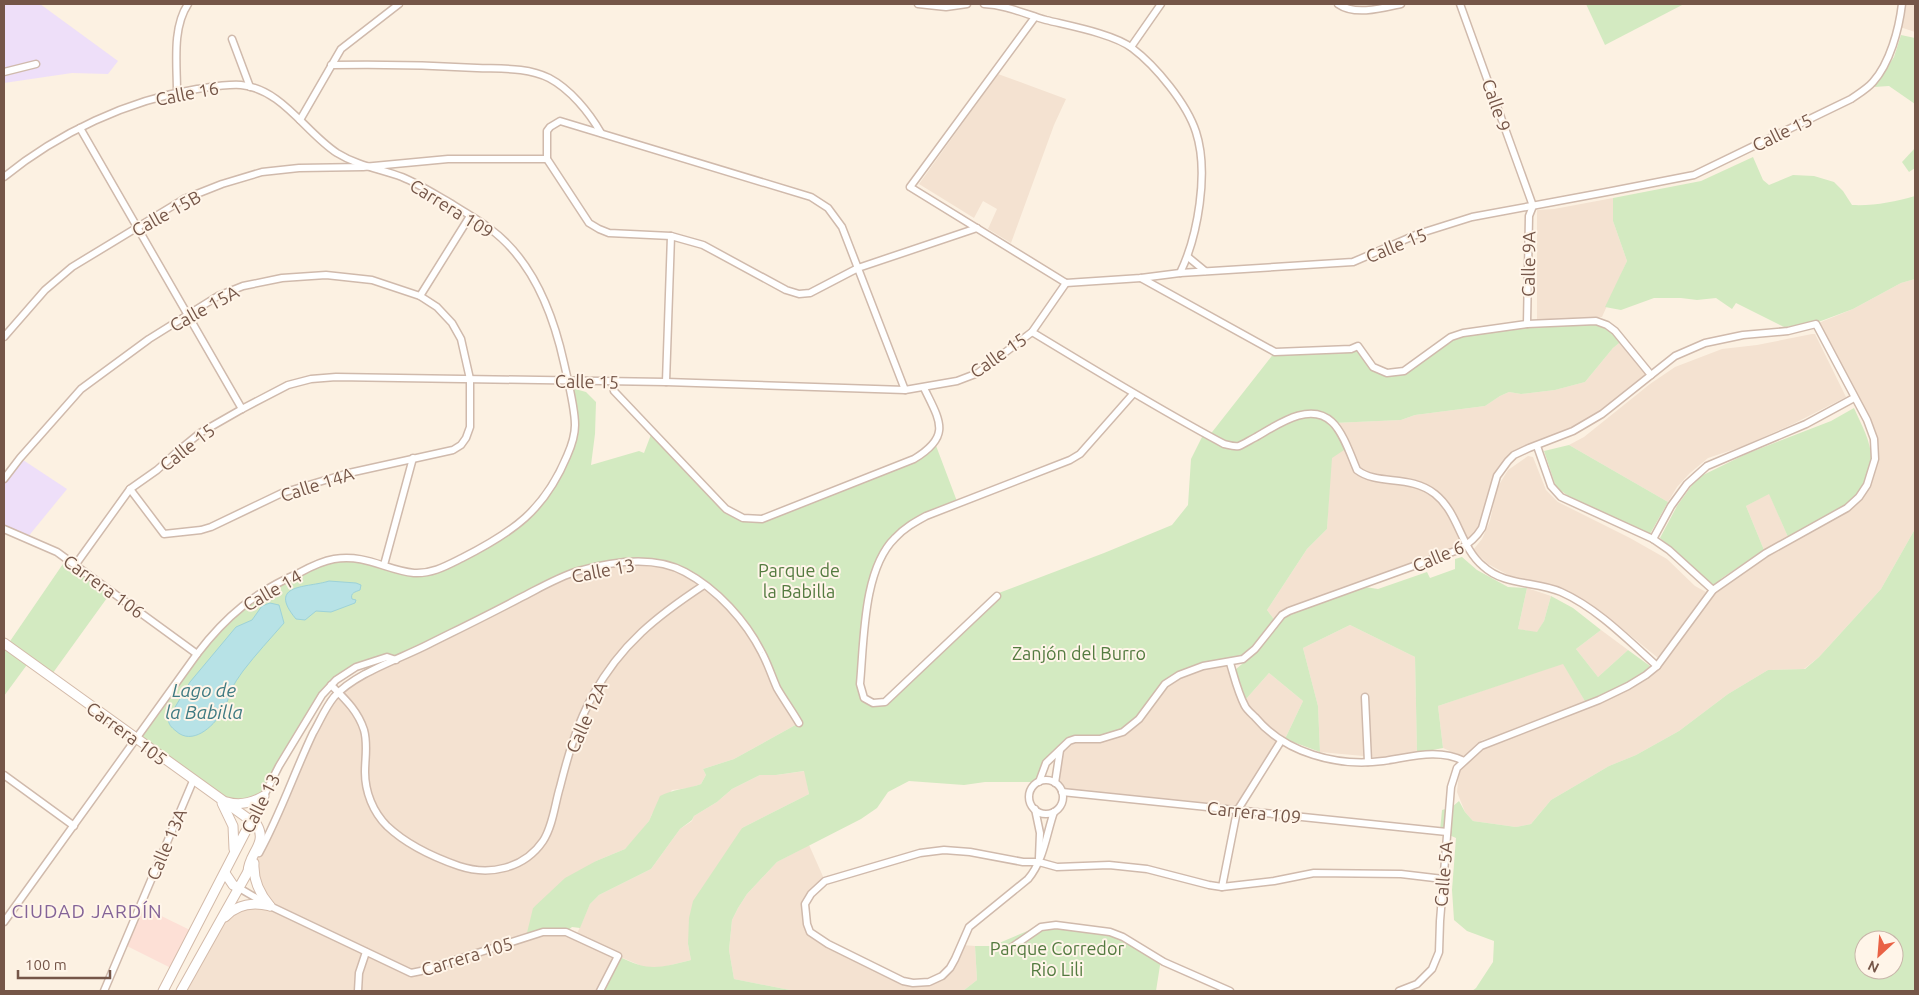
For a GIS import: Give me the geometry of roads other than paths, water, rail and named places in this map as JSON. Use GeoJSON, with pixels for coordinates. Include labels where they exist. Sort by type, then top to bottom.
{"type":"FeatureCollection","features":[{"type":"Feature","properties":{"kind":"main road","name":"Carrera 105"},"geometry":{"type":"LineString","coordinates":[[4,644],[251,821]]}},
{"type":"Feature","properties":{"kind":"main road"},"geometry":{"type":"LineString","coordinates":[[220,800],[238,804],[264,796]]}},
{"type":"Feature","properties":{"kind":"main road"},"geometry":{"type":"LineString","coordinates":[[220,800],[226,808],[233,826],[233,855]]}},
{"type":"Feature","properties":{"kind":"main road"},"geometry":{"type":"LineString","coordinates":[[248,872],[248,864],[258,848],[261,838],[259,828],[251,821]]}},
{"type":"Feature","properties":{"kind":"main road","name":"Calle 13"},"geometry":{"type":"LineString","coordinates":[[163,991],[251,821]]}},
{"type":"Feature","properties":{"kind":"main road"},"geometry":{"type":"LineString","coordinates":[[254,862],[254,875],[258,890],[270,906]]}},
{"type":"Feature","properties":{"kind":"main road","name":"Calle 13"},"geometry":{"type":"LineString","coordinates":[[181,991],[254,862]]}},
{"type":"Feature","properties":{"kind":"main road"},"geometry":{"type":"LineString","coordinates":[[225,874],[233,885],[239,888]]}},
{"type":"Feature","properties":{"kind":"main road"},"geometry":{"type":"LineString","coordinates":[[220,922],[229,913],[245,905],[262,904],[270,906]]}},
{"type":"Feature","properties":{"kind":"street"},"geometry":{"type":"LineString","coordinates":[[176,92],[178,26],[183,11],[188,4]]}},
{"type":"Feature","properties":{"kind":"street"},"geometry":{"type":"LineString","coordinates":[[300,120],[341,49],[399,4]]}},
{"type":"Feature","properties":{"kind":"street"},"geometry":{"type":"LineString","coordinates":[[918,4],[946,7],[967,4]]}},
{"type":"Feature","properties":{"kind":"street"},"geometry":{"type":"LineString","coordinates":[[984,4],[1000,5],[1035,17],[1107,36],[1132,47],[1153,68],[1182,103],[1198,141],[1202,188],[1188,257],[1180,273]]}},
{"type":"Feature","properties":{"kind":"street"},"geometry":{"type":"LineString","coordinates":[[1132,47],[1162,4]]}},
{"type":"Feature","properties":{"kind":"street"},"geometry":{"type":"LineString","coordinates":[[1338,4],[1345,9],[1376,9],[1401,4]]}},
{"type":"Feature","properties":{"kind":"street","name":"Calle 9"},"geometry":{"type":"LineString","coordinates":[[1460,4],[1533,206]]}},
{"type":"Feature","properties":{"kind":"street","name":"Calle 15"},"geometry":{"type":"LineString","coordinates":[[76,564],[130,489],[158,470],[200,434],[288,385],[311,379],[336,377],[666,382],[905,390],[957,381],[978,373],[1032,332],[1066,283],[1205,271],[1352,262],[1418,234],[1472,216],[1533,206],[1694,174],[1851,99],[1873,82],[1888,57],[1900,27],[1902,4]]}},
{"type":"Feature","properties":{"kind":"street"},"geometry":{"type":"LineString","coordinates":[[1035,17],[910,186],[1066,283]]}},
{"type":"Feature","properties":{"kind":"street"},"geometry":{"type":"LineString","coordinates":[[232,39],[250,87]]}},
{"type":"Feature","properties":{"kind":"street"},"geometry":{"type":"LineString","coordinates":[[4,72],[36,64]]}},
{"type":"Feature","properties":{"kind":"street"},"geometry":{"type":"LineString","coordinates":[[331,65],[411,64],[526,71],[548,78],[565,88],[595,123],[601,133]]}},
{"type":"Feature","properties":{"kind":"street","name":"Calle 16"},"geometry":{"type":"LineString","coordinates":[[4,177],[16,167],[80,128],[146,101],[176,92],[238,85],[259,89],[276,100],[329,147],[363,167]]}},
{"type":"Feature","properties":{"kind":"street"},"geometry":{"type":"LineString","coordinates":[[905,390],[858,268],[842,227],[828,208],[811,197],[601,133],[560,122],[554,123],[547,132],[547,159],[589,223],[609,233],[670,236],[703,245],[786,290],[799,294],[810,293],[858,268],[976,228]]}},
{"type":"Feature","properties":{"kind":"street"},"geometry":{"type":"LineString","coordinates":[[80,128],[242,409]]}},
{"type":"Feature","properties":{"kind":"street"},"geometry":{"type":"LineString","coordinates":[[363,167],[448,160],[547,159]]}},
{"type":"Feature","properties":{"kind":"street","name":"Carrera 109"},"geometry":{"type":"LineString","coordinates":[[363,167],[403,178],[435,194],[470,216],[511,248],[528,270],[544,299],[556,330],[568,381]]}},
{"type":"Feature","properties":{"kind":"street","name":"Calle 15B"},"geometry":{"type":"LineString","coordinates":[[4,336],[45,290],[72,267],[184,199],[222,184],[262,172],[299,168],[363,167]]}},
{"type":"Feature","properties":{"kind":"street","name":"Calle 9A"},"geometry":{"type":"LineString","coordinates":[[1527,324],[1529,216],[1533,206]]}},
{"type":"Feature","properties":{"kind":"street"},"geometry":{"type":"LineString","coordinates":[[420,296],[470,216]]}},
{"type":"Feature","properties":{"kind":"street"},"geometry":{"type":"LineString","coordinates":[[666,382],[670,236]]}},
{"type":"Feature","properties":{"kind":"street"},"geometry":{"type":"LineString","coordinates":[[1188,257],[1205,271]]}},
{"type":"Feature","properties":{"kind":"street","name":"Calle 15A"},"geometry":{"type":"LineString","coordinates":[[4,479],[81,389],[149,339],[218,296],[243,286],[282,278],[326,274],[372,280],[420,296],[437,307],[452,324],[460,339],[470,379]]}},
{"type":"Feature","properties":{"kind":"street"},"geometry":{"type":"LineString","coordinates":[[1141,278],[1275,352],[1351,349],[1358,346],[1373,367],[1387,373],[1404,371],[1451,337],[1463,333],[1527,324],[1596,321],[1607,325],[1615,331],[1651,375]]}},
{"type":"Feature","properties":{"kind":"street","name":"Calle 6"},"geometry":{"type":"LineString","coordinates":[[1039,782],[1046,763],[1060,749],[1075,739],[1100,739],[1122,732],[1139,719],[1165,684],[1179,675],[1203,666],[1243,659],[1255,649],[1282,615],[1288,611],[1466,546],[1482,528],[1497,476],[1514,455],[1573,431],[1602,414],[1675,356],[1704,343],[1743,335],[1788,331],[1816,324]]}},
{"type":"Feature","properties":{"kind":"street","name":"Calle 5A"},"geometry":{"type":"LineString","coordinates":[[1398,991],[1417,984],[1432,969],[1439,952],[1451,787],[1457,768],[1482,746],[1599,700],[1646,675],[1657,666],[1713,590],[1766,553],[1847,508],[1867,486],[1875,459],[1874,439],[1867,420],[1816,324]]}},
{"type":"Feature","properties":{"kind":"street"},"geometry":{"type":"LineString","coordinates":[[1032,332],[1133,394],[1157,405],[1224,444],[1240,446],[1271,428],[1303,414],[1313,414],[1326,418],[1338,429],[1357,470],[1366,476],[1408,481],[1436,494],[1453,516],[1466,546],[1483,566],[1502,578],[1547,587],[1574,598],[1607,622],[1657,666]]}},
{"type":"Feature","properties":{"kind":"street","name":"Calle 14A"},"geometry":{"type":"LineString","coordinates":[[130,489],[164,534],[200,530],[211,527],[282,494],[349,473],[453,450],[461,445],[470,427],[470,379]]}},
{"type":"Feature","properties":{"kind":"street","name":"Calle 14"},"geometry":{"type":"LineString","coordinates":[[4,922],[197,654],[236,610],[278,582],[331,560],[367,559],[413,573],[432,572],[498,540],[515,528],[533,511],[547,493],[558,473],[573,438],[575,426],[568,381]]}},
{"type":"Feature","properties":{"kind":"street"},"geometry":{"type":"LineString","coordinates":[[612,382],[614,391],[726,509],[743,518],[762,519],[914,460],[926,452],[935,443],[940,429],[939,418],[924,388]]}},
{"type":"Feature","properties":{"kind":"street"},"geometry":{"type":"LineString","coordinates":[[997,596],[885,702],[873,704],[864,698],[860,684],[870,587],[876,570],[894,539],[908,526],[926,516],[1070,460],[1080,454],[1133,394]]}},
{"type":"Feature","properties":{"kind":"street"},"geometry":{"type":"LineString","coordinates":[[1653,539],[1671,506],[1687,484],[1707,466],[1806,424],[1854,398]]}},
{"type":"Feature","properties":{"kind":"street"},"geometry":{"type":"LineString","coordinates":[[1537,446],[1551,486],[1561,497],[1653,539],[1669,550],[1713,590]]}},
{"type":"Feature","properties":{"kind":"street"},"geometry":{"type":"LineString","coordinates":[[384,565],[413,458]]}},
{"type":"Feature","properties":{"kind":"street","name":"Carrera 106"},"geometry":{"type":"LineString","coordinates":[[4,529],[57,552],[76,564],[197,654]]}},
{"type":"Feature","properties":{"kind":"street","name":"Calle 13"},"geometry":{"type":"LineString","coordinates":[[254,862],[272,829],[306,747],[329,703],[338,693],[361,676],[577,571],[613,564],[637,562],[669,565],[685,572],[704,585]]}},
{"type":"Feature","properties":{"kind":"street"},"geometry":{"type":"LineString","coordinates":[[704,585],[717,595],[743,623],[762,652],[777,686],[799,723]]}},
{"type":"Feature","properties":{"kind":"street","name":"Calle 12A"},"geometry":{"type":"LineString","coordinates":[[338,693],[352,707],[363,729],[367,746],[366,785],[369,797],[377,814],[387,825],[414,847],[447,862],[468,869],[502,870],[526,857],[543,840],[553,813],[571,745],[581,718],[605,674],[651,622],[704,585]]}},
{"type":"Feature","properties":{"kind":"street","name":"Calle 13"},"geometry":{"type":"LineString","coordinates":[[251,821],[316,703],[331,685],[350,671],[373,660],[386,657],[396,660]]}},
{"type":"Feature","properties":{"kind":"street"},"geometry":{"type":"LineString","coordinates":[[1230,662],[1245,706],[1264,728],[1281,741],[1314,755],[1342,761],[1368,762],[1437,753],[1464,762]]}},
{"type":"Feature","properties":{"kind":"street"},"geometry":{"type":"LineString","coordinates":[[331,685],[338,693]]}},
{"type":"Feature","properties":{"kind":"street"},"geometry":{"type":"LineString","coordinates":[[1365,697],[1368,762]]}},
{"type":"Feature","properties":{"kind":"street"},"geometry":{"type":"LineString","coordinates":[[1222,887],[1238,811],[1281,741]]}},
{"type":"Feature","properties":{"kind":"street"},"geometry":{"type":"LineString","coordinates":[[1060,749],[1056,783],[1062,792],[1062,804],[1054,812],[1047,842],[1039,862],[1028,879],[969,927],[956,959],[942,976],[929,982],[913,983],[903,981],[828,944],[810,932],[807,924],[806,904],[811,894],[825,881],[920,853],[944,850],[970,852],[1023,862],[1039,862],[1057,867],[1109,864],[1146,868],[1222,887],[1274,881],[1314,873],[1400,874],[1443,879]]}},
{"type":"Feature","properties":{"kind":"street"},"geometry":{"type":"LineString","coordinates":[[4,775],[74,826]]}},
{"type":"Feature","properties":{"kind":"street","name":"Calle 13A"},"geometry":{"type":"LineString","coordinates":[[104,991],[193,781]]}},
{"type":"Feature","properties":{"kind":"street"},"geometry":{"type":"LineString","coordinates":[[1039,862],[1040,834],[1030,794],[1039,782],[1048,781],[1056,783]]}},
{"type":"Feature","properties":{"kind":"street","name":"Carrera 109"},"geometry":{"type":"LineString","coordinates":[[1062,792],[1447,832]]}},
{"type":"Feature","properties":{"kind":"street"},"geometry":{"type":"LineString","coordinates":[[1035,809],[1044,814],[1054,812]]}},
{"type":"Feature","properties":{"kind":"street","name":"Carrera 105"},"geometry":{"type":"LineString","coordinates":[[239,888],[270,906],[411,972],[421,971],[543,932],[559,932],[576,936],[618,956],[600,991]]}},
{"type":"Feature","properties":{"kind":"street"},"geometry":{"type":"LineString","coordinates":[[1005,952],[1041,927],[1056,925],[1110,932],[1123,937],[1164,962],[1230,991]]}},
{"type":"Feature","properties":{"kind":"street"},"geometry":{"type":"LineString","coordinates":[[358,991],[359,973],[366,952]]}},
{"type":"Feature","properties":{"kind":"water"},"geometry":{"type":"Polygon","coordinates":[[[329,581],[361,585],[360,590],[352,595],[352,599],[356,600],[355,603],[331,612],[316,611],[305,620],[296,619],[288,607],[286,599],[288,593],[293,589],[329,581]]]}},
{"type":"Feature","properties":{"kind":"water","name":"Lago de la Babilla"},"geometry":{"type":"Polygon","coordinates":[[[270,603],[279,605],[284,623],[243,671],[218,718],[208,729],[195,736],[182,735],[176,731],[170,726],[168,719],[190,682],[236,627],[252,620],[262,606],[270,603]]]}},
{"type":"Feature","properties":{"kind":"district","name":"CIUDAD JARDÍN"},"geometry":{"type":"Point","coordinates":[87,911]}},
{"type":"Feature","properties":{"kind":"park label","name":"Parque de la Babilla"},"geometry":{"type":"Point","coordinates":[799,580]}},
{"type":"Feature","properties":{"kind":"park label","name":"Zanjón del Burro"},"geometry":{"type":"Point","coordinates":[1079,653]}},
{"type":"Feature","properties":{"kind":"park label","name":"Parque Corredor Rio Lili"},"geometry":{"type":"Point","coordinates":[1057,958]}}]}
